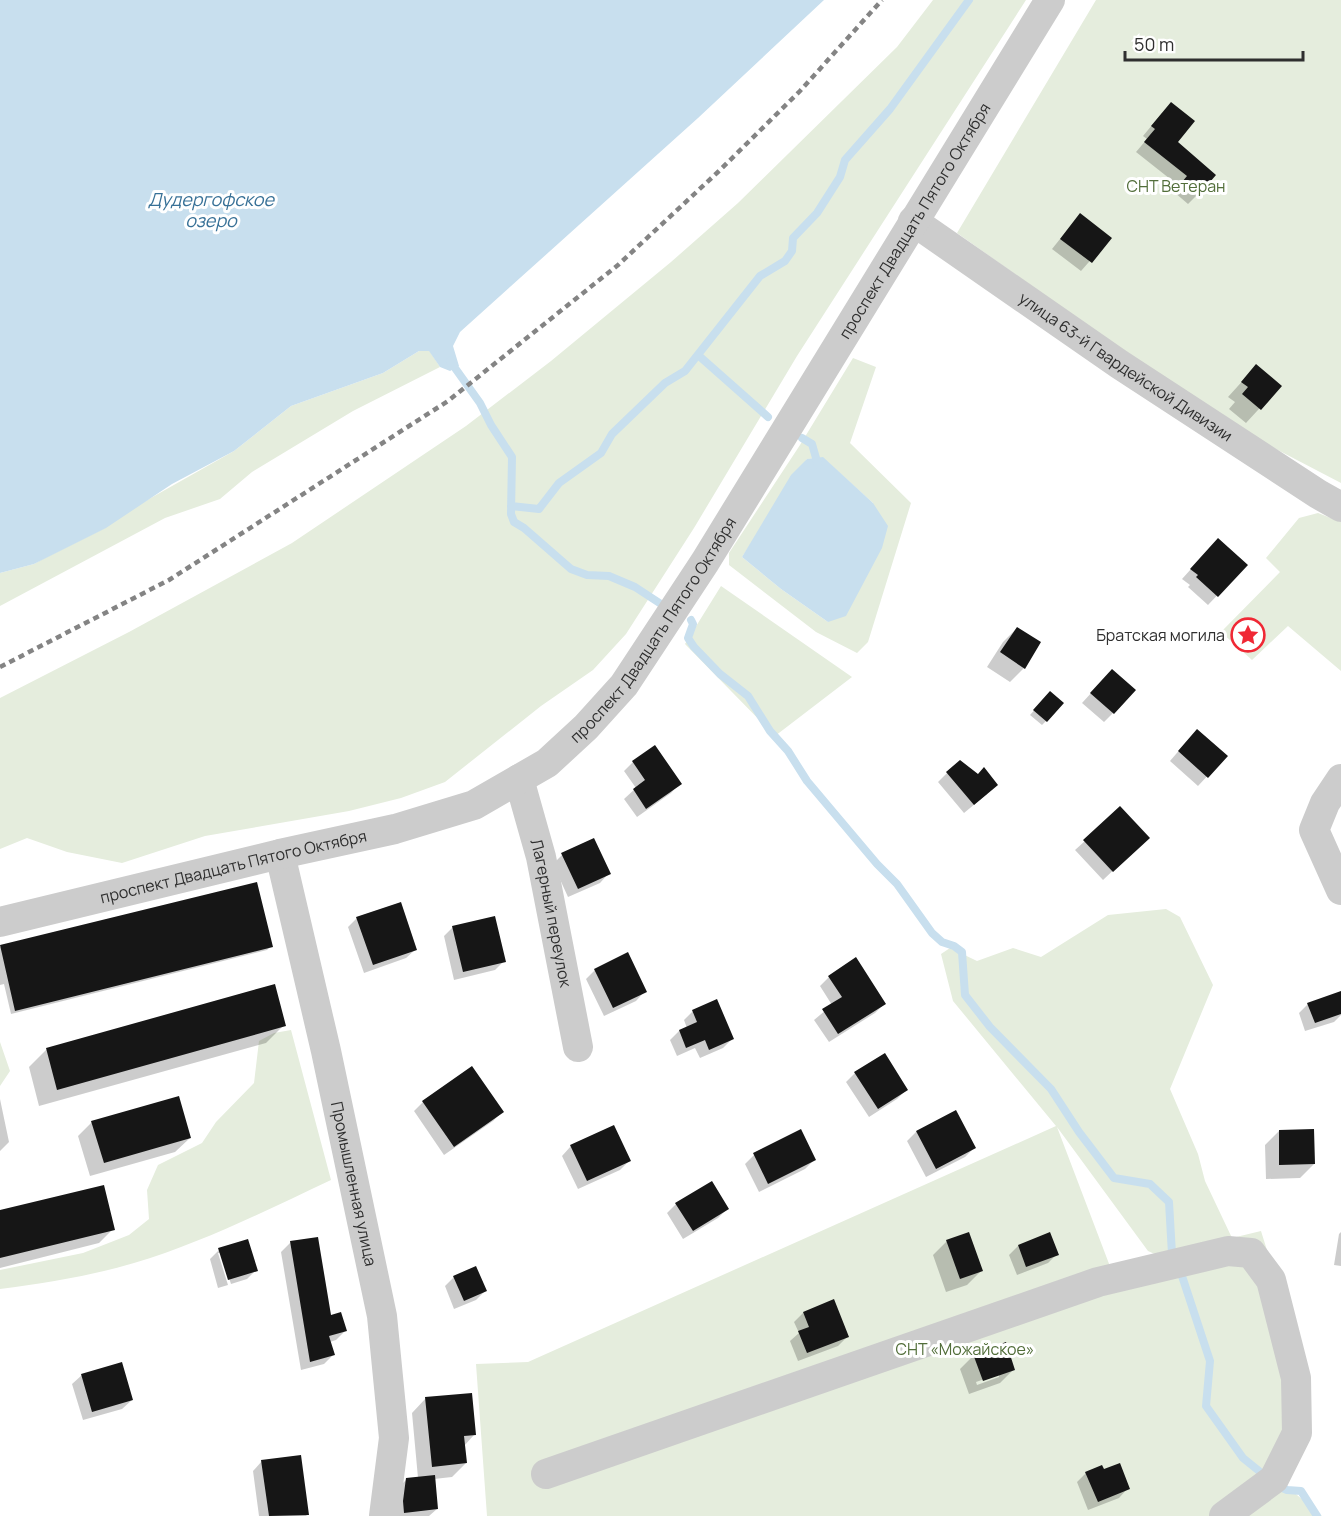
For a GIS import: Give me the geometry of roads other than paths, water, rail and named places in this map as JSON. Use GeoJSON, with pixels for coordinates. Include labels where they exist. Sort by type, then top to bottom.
{"type":"FeatureCollection","features":[{"type":"Feature","properties":{"kind":"street","name":"проспект Двадцать Пятого Октября"},"geometry":{"type":"LineString","coordinates":[[0,922],[280,854],[395,829],[474,805],[547,763],[586,727],[624,685],[705,562],[1050,0]]}},
{"type":"Feature","properties":{"kind":"street","name":"улица 63-й Гвардейской Дивизии"},"geometry":{"type":"LineString","coordinates":[[914,221],[1119,364],[1341,507]]}},
{"type":"Feature","properties":{"kind":"street","name":"Лагерный переулок"},"geometry":{"type":"LineString","coordinates":[[519,779],[541,857],[578,1047]]}},
{"type":"Feature","properties":{"kind":"street"},"geometry":{"type":"LineString","coordinates":[[1341,779],[1325,803],[1314,830],[1341,890]]}},
{"type":"Feature","properties":{"kind":"street","name":"Промышленная улица"},"geometry":{"type":"LineString","coordinates":[[280,854],[326,1051],[382,1316],[394,1438],[384,1516]]}},
{"type":"Feature","properties":{"kind":"street"},"geometry":{"type":"LineString","coordinates":[[546,1474],[1098,1282],[1228,1251],[1251,1253],[1271,1280],[1296,1378],[1297,1433],[1274,1479],[1224,1516]]}},
{"type":"Feature","properties":{"kind":"water","name":"Дудергофское озеро"},"geometry":{"type":"Polygon","coordinates":[[[0,0],[824,0],[698,118],[460,332],[453,346],[459,366],[450,371],[440,367],[429,351],[419,351],[383,373],[291,406],[234,451],[172,484],[106,528],[34,564],[0,573],[0,0]]]}},
{"type":"Feature","properties":{"kind":"water"},"geometry":{"type":"Polygon","coordinates":[[[823,457],[873,503],[888,526],[882,548],[846,616],[828,622],[781,589],[742,557],[791,475],[807,459],[823,457]]]}},
{"type":"Feature","properties":{"kind":"waterway"},"geometry":{"type":"LineString","coordinates":[[511,506],[539,509],[559,483],[601,453],[612,434],[665,383],[685,371],[760,276],[785,261],[792,251],[793,238],[817,213],[840,177],[845,160],[890,109],[969,0]]}},
{"type":"Feature","properties":{"kind":"waterway"},"geometry":{"type":"LineString","coordinates":[[698,355],[768,417]]}},
{"type":"Feature","properties":{"kind":"waterway"},"geometry":{"type":"LineString","coordinates":[[450,361],[480,403],[512,457],[511,514],[514,522],[571,569],[587,575],[609,576],[635,587],[661,604]]}},
{"type":"Feature","properties":{"kind":"waterway"},"geometry":{"type":"LineString","coordinates":[[802,438],[812,444],[818,465]]}},
{"type":"Feature","properties":{"kind":"waterway"},"geometry":{"type":"LineString","coordinates":[[691,620],[693,624],[688,638],[694,647],[720,674],[748,696],[770,731],[788,751],[807,781],[877,864],[897,884],[932,933],[942,942],[962,952],[965,995],[990,1027],[1051,1089],[1079,1132],[1114,1178],[1150,1184],[1169,1202],[1172,1254]]}},
{"type":"Feature","properties":{"kind":"waterway"},"geometry":{"type":"LineString","coordinates":[[1181,1273],[1210,1361],[1206,1406],[1243,1458],[1264,1475]]}},
{"type":"Feature","properties":{"kind":"waterway"},"geometry":{"type":"LineString","coordinates":[[1278,1486],[1287,1490],[1301,1491],[1317,1516]]}},
{"type":"Feature","properties":{"kind":"railway"},"geometry":{"type":"LineString","coordinates":[[0,667],[169,580],[448,401],[618,265],[719,171],[800,91],[882,0]]}},
{"type":"Feature","properties":{"kind":"place","name":"Братская могила"},"geometry":{"type":"Point","coordinates":[1248,635]}},
{"type":"Feature","properties":{"kind":"park label","name":"СНТ Ветеран"},"geometry":{"type":"Point","coordinates":[1176,186]}},
{"type":"Feature","properties":{"kind":"park label","name":"СНТ «Можайское»"},"geometry":{"type":"Point","coordinates":[965,1349]}}]}
